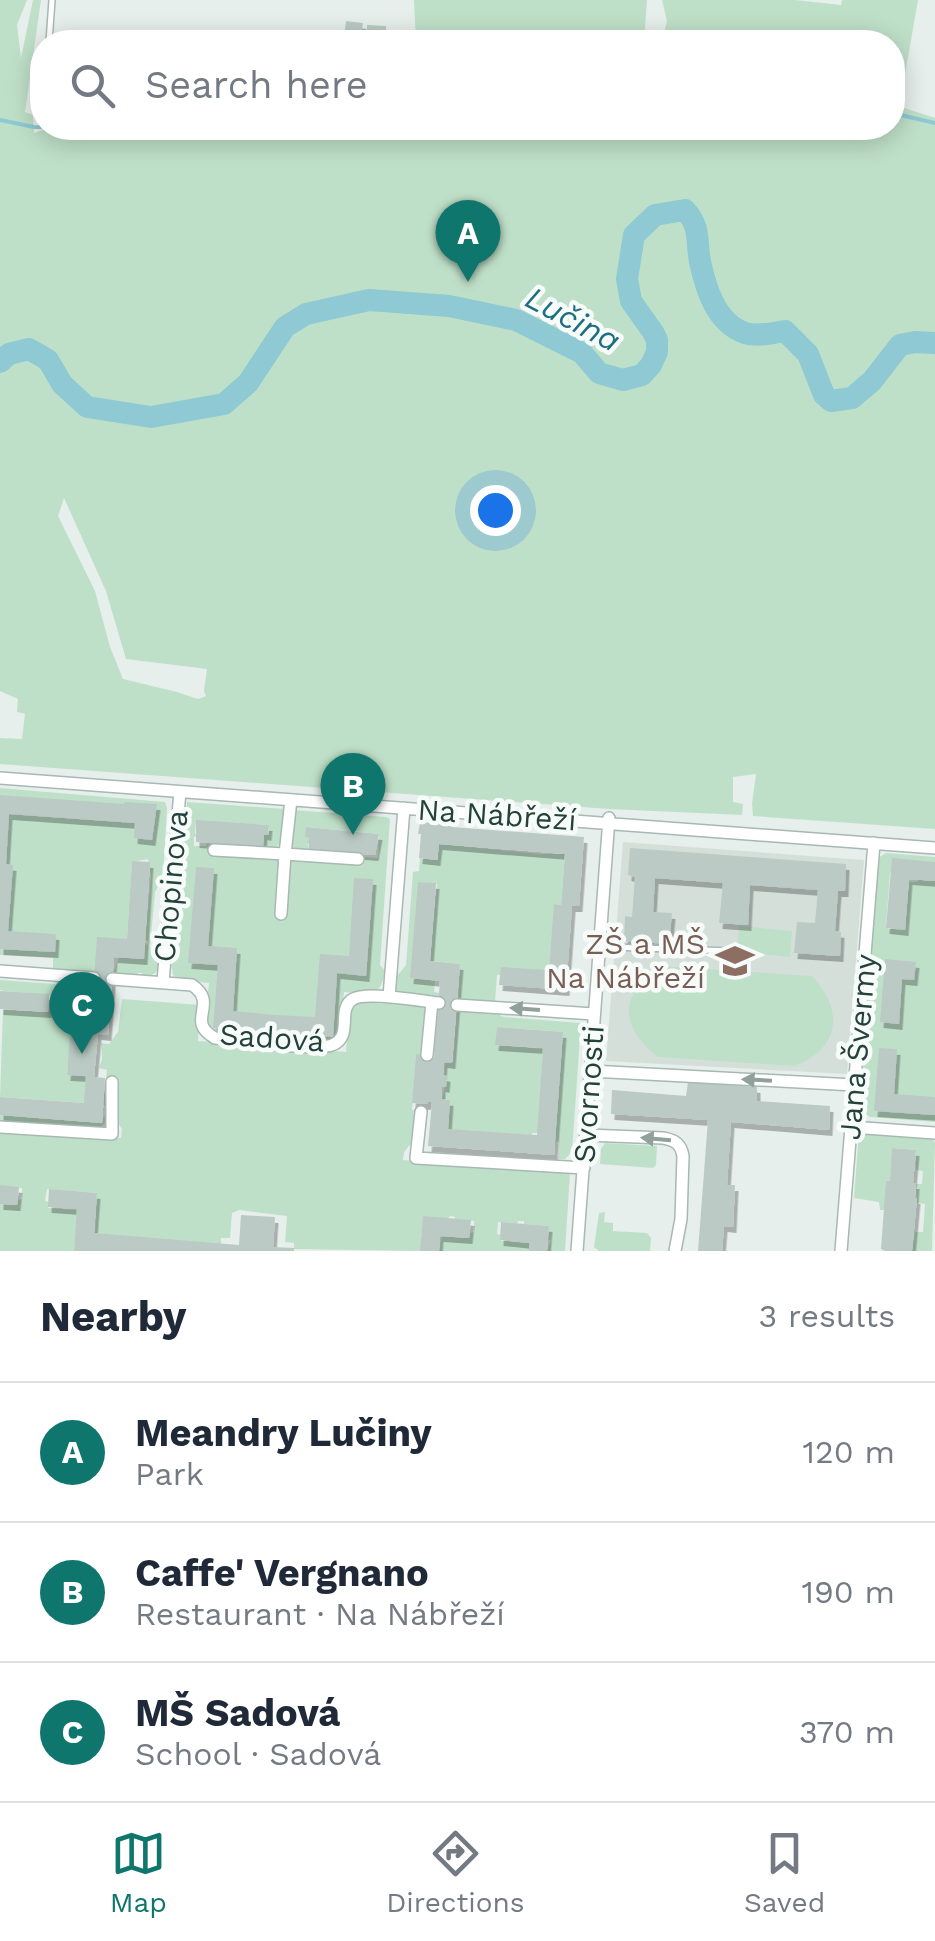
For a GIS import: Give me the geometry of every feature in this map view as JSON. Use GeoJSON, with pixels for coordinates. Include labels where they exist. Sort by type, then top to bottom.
{"type":"FeatureCollection","features":[{"type":"Feature","properties":{"kind":"street","name":"Na Nábřeží"},"geometry":{"type":"LineString","coordinates":[[0,778],[935,848]]}},
{"type":"Feature","properties":{"kind":"street","name":"Chopinova"},"geometry":{"type":"LineString","coordinates":[[163,981],[180,792]]}},
{"type":"Feature","properties":{"kind":"street"},"geometry":{"type":"LineString","coordinates":[[281,914],[291,800]]}},
{"type":"Feature","properties":{"kind":"street"},"geometry":{"type":"LineString","coordinates":[[389,997],[404,808]]}},
{"type":"Feature","properties":{"kind":"street","name":"Svornosti"},"geometry":{"type":"LineString","coordinates":[[577,1251],[608,821]]}},
{"type":"Feature","properties":{"kind":"street","name":"Jana Švermy"},"geometry":{"type":"LineString","coordinates":[[841,1251],[874,843]]}},
{"type":"Feature","properties":{"kind":"street"},"geometry":{"type":"LineString","coordinates":[[214,850],[358,860]]}},
{"type":"Feature","properties":{"kind":"street"},"geometry":{"type":"LineString","coordinates":[[0,971],[94,978]]}},
{"type":"Feature","properties":{"kind":"street","name":"Sadová"},"geometry":{"type":"LineString","coordinates":[[112,980],[163,981],[200,989],[204,999],[202,1026],[215,1038],[305,1046],[337,1044],[345,1034],[347,1006],[364,996],[435,1003],[427,1055]]}},
{"type":"Feature","properties":{"kind":"street"},"geometry":{"type":"LineString","coordinates":[[457,1004],[594,1014]]}},
{"type":"Feature","properties":{"kind":"street"},"geometry":{"type":"LineString","coordinates":[[590,1071],[854,1085]]}},
{"type":"Feature","properties":{"kind":"street"},"geometry":{"type":"LineString","coordinates":[[0,1127],[112,1134],[112,1082]]}},
{"type":"Feature","properties":{"kind":"street"},"geometry":{"type":"LineString","coordinates":[[420,1112],[416,1158],[584,1168]]}},
{"type":"Feature","properties":{"kind":"street"},"geometry":{"type":"LineString","coordinates":[[851,1127],[935,1133]]}},
{"type":"Feature","properties":{"kind":"street"},"geometry":{"type":"LineString","coordinates":[[587,1135],[672,1139],[680,1147],[681,1219],[675,1251]]}},
{"type":"Feature","properties":{"kind":"lane"},"geometry":{"type":"LineString","coordinates":[[50,30],[52,0]]}},
{"type":"Feature","properties":{"kind":"lane"},"geometry":{"type":"LineString","coordinates":[[610,947],[732,951]]}},
{"type":"Feature","properties":{"kind":"shaded area","name":"ZŠ a MŠ Na Nábřeží"},"geometry":{"type":"Polygon","coordinates":[[[623,842],[864,860],[847,1074],[606,1061],[623,842]]]}},
{"type":"Feature","properties":{"kind":"green space"},"geometry":{"type":"Polygon","coordinates":[[[0,0],[27,0],[17,25],[21,58],[33,0],[41,0],[37,30],[30,30],[25,112],[30,114],[30,140],[905,140],[905,108],[935,118],[935,829],[753,816],[756,774],[733,777],[733,802],[743,804],[742,815],[609,809],[0,764],[0,738],[22,739],[25,714],[17,712],[18,699],[0,691],[0,0]],[[64,498],[58,516],[95,591],[123,679],[198,699],[206,696],[207,669],[126,659],[106,591],[64,498]]]}},
{"type":"Feature","properties":{"kind":"green space"},"geometry":{"type":"Polygon","coordinates":[[[414,0],[647,0],[645,30],[415,30],[414,0]]]}},
{"type":"Feature","properties":{"kind":"green space"},"geometry":{"type":"Polygon","coordinates":[[[662,0],[795,0],[841,5],[842,0],[918,0],[905,75],[905,30],[665,30],[662,0]]]}},
{"type":"Feature","properties":{"kind":"green space"},"geometry":{"type":"Polygon","coordinates":[[[0,788],[165,802],[163,877],[155,892],[150,947],[162,955],[155,973],[143,977],[142,973],[137,977],[113,975],[119,957],[143,959],[148,944],[148,859],[132,862],[127,939],[95,974],[53,971],[53,958],[0,955],[0,788]]]}},
{"type":"Feature","properties":{"kind":"green space"},"geometry":{"type":"Polygon","coordinates":[[[187,802],[286,809],[282,840],[266,849],[255,849],[263,847],[269,825],[196,821],[194,846],[207,843],[251,846],[215,846],[214,853],[357,863],[358,857],[321,851],[378,858],[379,834],[307,827],[309,850],[318,854],[306,853],[291,842],[293,810],[390,819],[380,965],[385,971],[383,980],[372,993],[344,992],[342,1022],[333,1040],[327,1043],[214,1034],[206,1016],[209,983],[180,980],[173,975],[170,955],[176,952],[187,802]]]}},
{"type":"Feature","properties":{"kind":"green space"},"geometry":{"type":"Polygon","coordinates":[[[439,844],[565,854],[561,905],[555,904],[549,971],[497,975],[495,1002],[458,1001],[460,964],[430,961],[437,884],[419,882],[411,978],[435,980],[434,992],[440,993],[439,999],[400,995],[394,986],[406,965],[413,872],[419,871],[420,858],[438,860],[439,844]]]}},
{"type":"Feature","properties":{"kind":"green space"},"geometry":{"type":"Polygon","coordinates":[[[886,853],[935,857],[935,862],[890,873],[886,926],[905,929],[909,882],[935,881],[935,1122],[870,1117],[860,1110],[878,858],[886,853]]]}},
{"type":"Feature","properties":{"kind":"green space"},"geometry":{"type":"Polygon","coordinates":[[[739,926],[792,931],[790,957],[737,952],[739,926]]]}},
{"type":"Feature","properties":{"kind":"green space"},"geometry":{"type":"Polygon","coordinates":[[[659,966],[812,976],[833,1014],[829,1038],[822,1049],[795,1066],[658,1057],[636,1034],[629,1011],[636,988],[659,966]]]}},
{"type":"Feature","properties":{"kind":"green space"},"geometry":{"type":"Polygon","coordinates":[[[57,979],[59,985],[67,986],[68,982],[94,981],[91,1023],[84,1023],[83,1033],[71,1032],[67,1074],[87,1077],[85,1103],[0,1097],[3,1010],[48,1012],[50,995],[0,990],[0,980],[56,984],[57,979]]]}},
{"type":"Feature","properties":{"kind":"green space"},"geometry":{"type":"Polygon","coordinates":[[[122,999],[200,1005],[198,1041],[346,1052],[350,1012],[358,1002],[439,1007],[435,1053],[416,1055],[412,1110],[417,1111],[413,1141],[403,1160],[570,1173],[565,1251],[547,1251],[551,1240],[549,1226],[518,1221],[498,1222],[497,1234],[501,1241],[530,1243],[529,1251],[439,1251],[442,1236],[469,1238],[474,1232],[474,1221],[451,1216],[421,1234],[421,1251],[294,1249],[294,1243],[285,1242],[287,1216],[239,1210],[232,1213],[230,1238],[221,1238],[221,1244],[95,1234],[97,1193],[47,1189],[48,1208],[78,1210],[74,1251],[0,1251],[0,1204],[17,1205],[22,1199],[22,1188],[0,1186],[0,1130],[121,1138],[122,1129],[117,1122],[118,1082],[112,1083],[109,1120],[99,1128],[0,1122],[0,1115],[102,1123],[106,1116],[107,1105],[103,1105],[107,1070],[99,1068],[101,1043],[109,1044],[118,1032],[122,999]]]}},
{"type":"Feature","properties":{"kind":"green space"},"geometry":{"type":"Polygon","coordinates":[[[457,1008],[498,1011],[505,1017],[581,1023],[572,1152],[565,1159],[558,1159],[559,1142],[555,1141],[563,1032],[497,1027],[496,1045],[543,1049],[538,1133],[448,1130],[450,1100],[442,1099],[447,1080],[445,1063],[453,1062],[457,1008]]]}},
{"type":"Feature","properties":{"kind":"green space"},"geometry":{"type":"Polygon","coordinates":[[[859,1131],[930,1132],[935,1143],[932,1251],[912,1251],[915,1232],[923,1232],[925,1204],[917,1203],[916,1184],[922,1184],[923,1171],[916,1170],[916,1150],[893,1148],[885,1210],[880,1210],[879,1202],[854,1198],[859,1131]]]}},
{"type":"Feature","properties":{"kind":"green space"},"geometry":{"type":"Polygon","coordinates":[[[605,1143],[657,1146],[656,1165],[653,1168],[600,1164],[605,1143]]]}},
{"type":"Feature","properties":{"kind":"green space"},"geometry":{"type":"Polygon","coordinates":[[[605,1212],[604,1222],[613,1223],[613,1231],[647,1233],[651,1238],[650,1251],[599,1251],[594,1247],[599,1213],[605,1212]]]}},
{"type":"Feature","properties":{"kind":"building"},"geometry":{"type":"Polygon","coordinates":[[[346,21],[363,23],[362,30],[345,30],[346,21]]]}},
{"type":"Feature","properties":{"kind":"building"},"geometry":{"type":"Polygon","coordinates":[[[367,25],[386,26],[386,30],[367,30],[367,25]]]}},
{"type":"Feature","properties":{"kind":"building"},"geometry":{"type":"Polygon","coordinates":[[[0,795],[157,804],[152,840],[134,838],[135,823],[9,814],[6,864],[13,865],[8,931],[56,934],[55,952],[0,949],[0,795]]]}},
{"type":"Feature","properties":{"kind":"building"},"geometry":{"type":"Polygon","coordinates":[[[196,820],[269,825],[268,835],[264,834],[263,847],[196,842],[196,820]]]}},
{"type":"Feature","properties":{"kind":"building"},"geometry":{"type":"Polygon","coordinates":[[[420,822],[584,837],[579,906],[572,906],[566,990],[499,985],[501,967],[549,970],[554,904],[561,905],[565,854],[439,844],[437,860],[419,858],[420,822]]]}},
{"type":"Feature","properties":{"kind":"building"},"geometry":{"type":"Polygon","coordinates":[[[306,827],[379,834],[375,855],[309,850],[306,827]]]}},
{"type":"Feature","properties":{"kind":"building"},"geometry":{"type":"Polygon","coordinates":[[[630,848],[846,864],[845,891],[838,891],[835,931],[841,932],[840,956],[794,953],[797,922],[815,923],[818,890],[750,885],[748,925],[719,923],[723,883],[655,878],[653,912],[672,913],[669,944],[624,941],[625,916],[632,917],[635,877],[628,875],[630,848]]]}},
{"type":"Feature","properties":{"kind":"building"},"geometry":{"type":"Polygon","coordinates":[[[892,858],[935,862],[935,881],[909,879],[905,930],[886,928],[892,858]]]}},
{"type":"Feature","properties":{"kind":"building"},"geometry":{"type":"Polygon","coordinates":[[[132,861],[150,862],[144,959],[114,957],[108,1035],[98,1034],[94,1077],[105,1078],[102,1123],[0,1115],[0,1097],[84,1103],[86,1076],[67,1075],[70,1032],[90,1033],[97,937],[127,939],[132,861]]]}},
{"type":"Feature","properties":{"kind":"building"},"geometry":{"type":"Polygon","coordinates":[[[196,867],[214,868],[208,946],[237,948],[233,1011],[276,1015],[315,1017],[320,954],[349,956],[354,878],[373,879],[366,976],[337,973],[333,1037],[213,1028],[218,965],[188,963],[196,867]]]}},
{"type":"Feature","properties":{"kind":"building"},"geometry":{"type":"Polygon","coordinates":[[[418,882],[436,883],[430,961],[460,964],[452,1063],[444,1062],[443,1075],[447,1076],[446,1087],[442,1086],[442,1099],[450,1100],[448,1129],[537,1135],[543,1048],[495,1045],[497,1027],[563,1032],[554,1155],[428,1146],[432,1102],[412,1103],[416,1054],[434,1058],[440,981],[410,978],[418,882]]]}},
{"type":"Feature","properties":{"kind":"building"},"geometry":{"type":"Polygon","coordinates":[[[885,959],[916,962],[914,980],[902,979],[899,1024],[880,1022],[885,959]]]}},
{"type":"Feature","properties":{"kind":"building"},"geometry":{"type":"Polygon","coordinates":[[[0,991],[49,994],[48,1012],[0,1009],[0,991]]]}},
{"type":"Feature","properties":{"kind":"building"},"geometry":{"type":"Polygon","coordinates":[[[879,1048],[897,1049],[894,1094],[935,1097],[935,1115],[874,1111],[879,1048]]]}},
{"type":"Feature","properties":{"kind":"building"},"geometry":{"type":"Polygon","coordinates":[[[688,1082],[757,1087],[757,1101],[830,1106],[829,1130],[731,1122],[727,1185],[735,1185],[733,1227],[724,1226],[722,1251],[698,1251],[708,1120],[611,1114],[612,1090],[686,1096],[688,1082]]]}},
{"type":"Feature","properties":{"kind":"building"},"geometry":{"type":"Polygon","coordinates":[[[892,1148],[916,1150],[912,1251],[881,1249],[892,1148]]]}},
{"type":"Feature","properties":{"kind":"building"},"geometry":{"type":"Polygon","coordinates":[[[0,1185],[19,1187],[17,1205],[0,1204],[0,1185]]]}},
{"type":"Feature","properties":{"kind":"building"},"geometry":{"type":"Polygon","coordinates":[[[49,1189],[97,1193],[94,1233],[239,1245],[241,1215],[275,1217],[273,1247],[294,1251],[74,1251],[77,1209],[48,1207],[49,1189]]]}},
{"type":"Feature","properties":{"kind":"building"},"geometry":{"type":"Polygon","coordinates":[[[423,1216],[471,1220],[469,1238],[440,1236],[439,1251],[420,1251],[423,1216]]]}},
{"type":"Feature","properties":{"kind":"building"},"geometry":{"type":"Polygon","coordinates":[[[501,1222],[549,1226],[547,1251],[529,1251],[529,1243],[500,1240],[501,1222]]]}},
{"type":"Feature","properties":{"kind":"waterway"},"geometry":{"type":"LineString","coordinates":[[905,116],[935,123]]}},
{"type":"Feature","properties":{"kind":"waterway"},"geometry":{"type":"LineString","coordinates":[[0,120],[30,126]]}},
{"type":"Feature","properties":{"kind":"waterway","name":"Lučina"},"geometry":{"type":"LineString","coordinates":[[0,362],[9,354],[29,349],[48,360],[62,384],[87,407],[151,417],[224,404],[248,383],[285,327],[306,314],[369,300],[449,306],[516,320],[582,353],[599,373],[623,380],[642,375],[657,352],[653,332],[631,301],[627,279],[634,235],[655,215],[685,210],[696,228],[702,272],[720,313],[745,333],[785,331],[808,354],[824,395],[831,401],[852,398],[872,381],[900,345],[935,343]]}},
{"type":"Feature","properties":{"kind":"place","name":"Meandry Lučiny"},"geometry":{"type":"Point","coordinates":[468,282]}},
{"type":"Feature","properties":{"kind":"place","name":"Caffe' Vergnano"},"geometry":{"type":"Point","coordinates":[353,835]}},
{"type":"Feature","properties":{"kind":"place","name":"ZŠ a MŠ Na Nábřeží"},"geometry":{"type":"Point","coordinates":[735,961]}},
{"type":"Feature","properties":{"kind":"place","name":"MŠ Sadová"},"geometry":{"type":"Point","coordinates":[82,1054]}}]}
